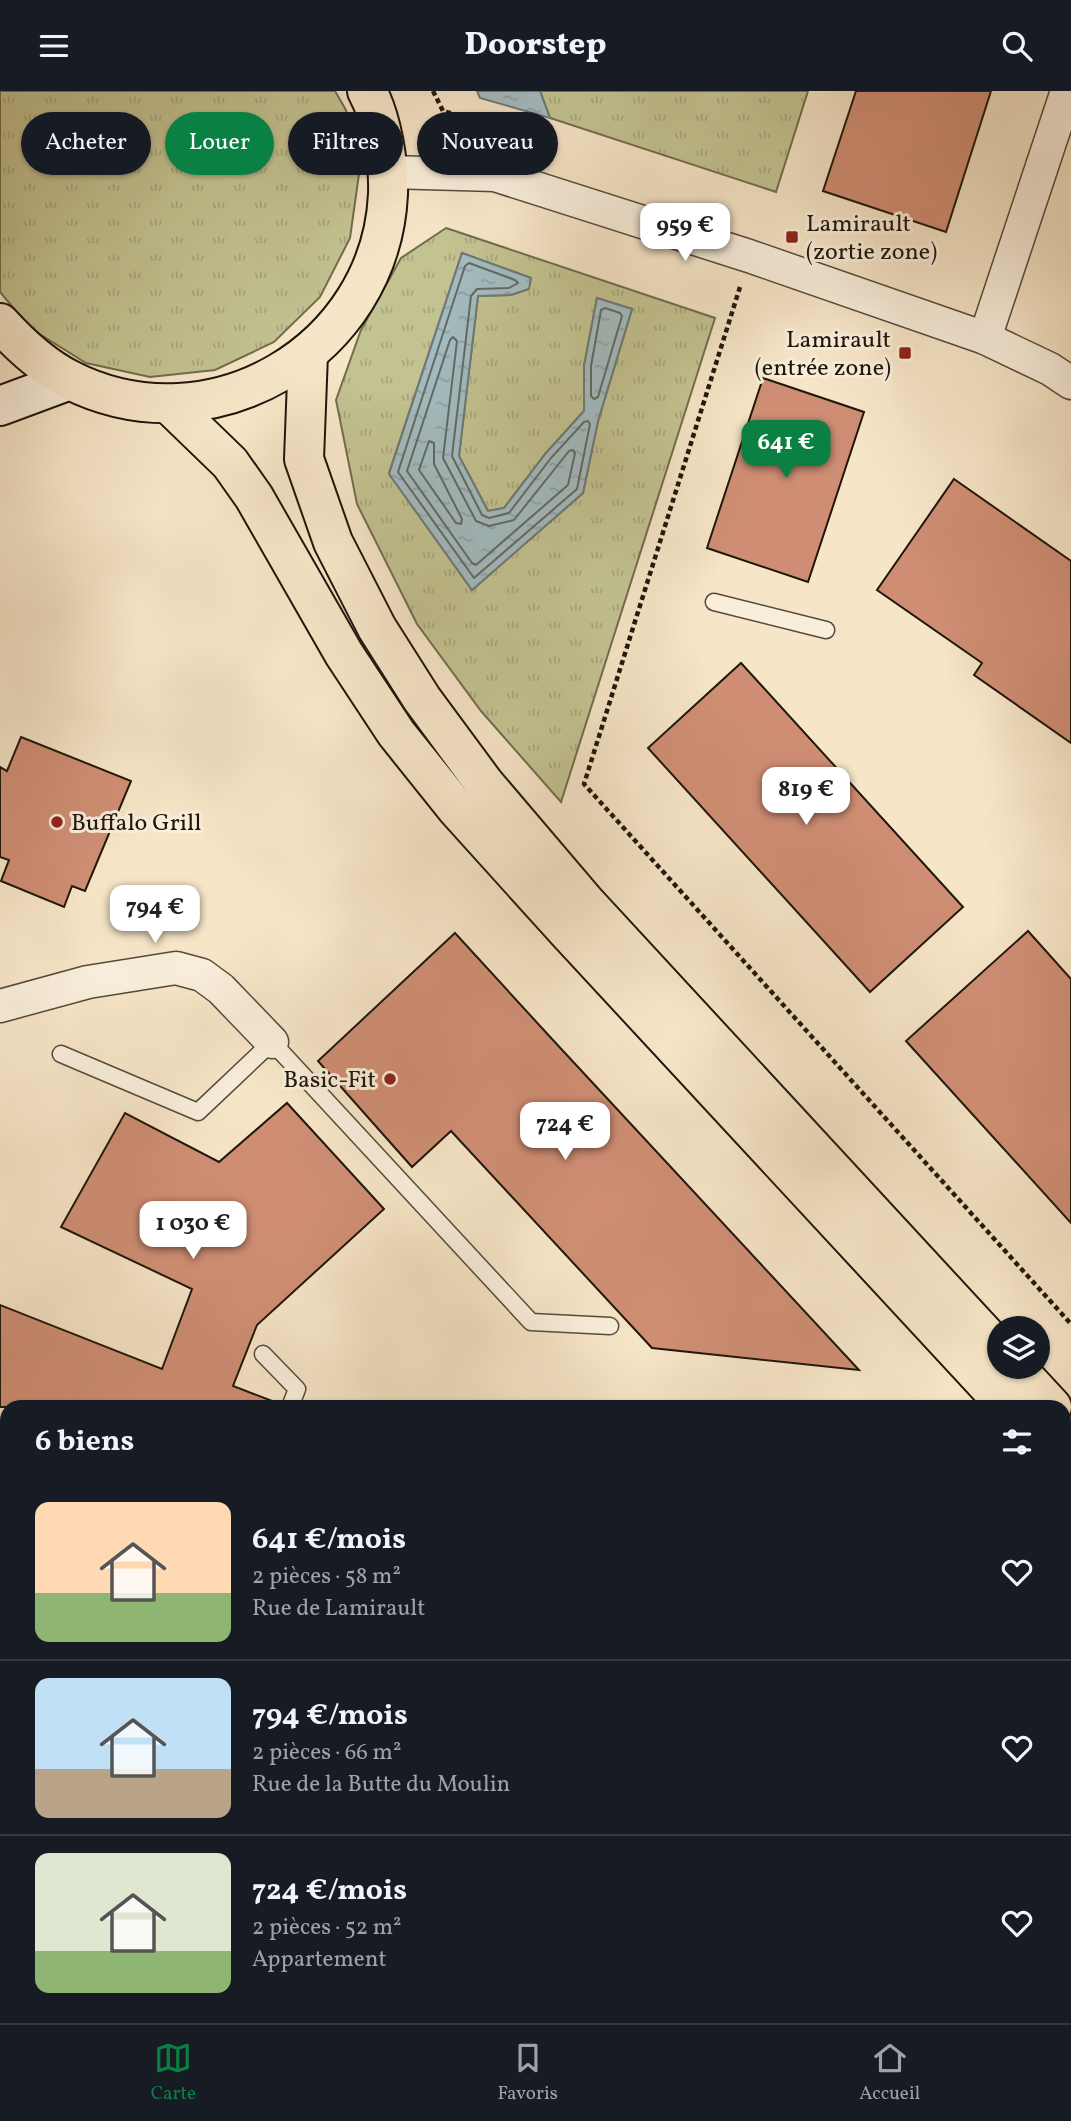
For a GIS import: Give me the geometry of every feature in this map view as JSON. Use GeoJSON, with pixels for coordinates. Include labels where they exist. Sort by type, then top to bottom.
{"type":"FeatureCollection","features":[{"type":"Feature","properties":{"kind":"main road"},"geometry":{"type":"LineString","coordinates":[[367,91],[376,112]]}},
{"type":"Feature","properties":{"kind":"main road"},"geometry":{"type":"LineString","coordinates":[[0,323],[25,350],[70,380],[118,398],[169,404],[207,400],[243,391],[277,375],[308,355],[337,325],[361,291],[378,253],[387,213],[389,175]]}},
{"type":"Feature","properties":{"kind":"main road"},"geometry":{"type":"LineString","coordinates":[[308,355],[304,459],[333,542],[377,628],[422,699],[484,783],[587,904],[987,1337]]}},
{"type":"Feature","properties":{"kind":"main road"},"geometry":{"type":"LineString","coordinates":[[0,406],[70,380]]}},
{"type":"Feature","properties":{"kind":"main road"},"geometry":{"type":"LineString","coordinates":[[169,404],[230,463],[254,497],[344,654],[396,733],[456,808],[1002,1400]]}},
{"type":"Feature","properties":{"kind":"main road"},"geometry":{"type":"LineString","coordinates":[[1026,1379],[1046,1400]]}},
{"type":"Feature","properties":{"kind":"street"},"geometry":{"type":"LineString","coordinates":[[985,338],[1067,91]]}},
{"type":"Feature","properties":{"kind":"street"},"geometry":{"type":"LineString","coordinates":[[495,175],[749,256],[985,338],[1050,369],[1071,383]]}},
{"type":"Feature","properties":{"kind":"street"},"geometry":{"type":"LineString","coordinates":[[0,1006],[88,982],[176,968],[202,975],[221,989],[272,1042]]}},
{"type":"Feature","properties":{"kind":"lane"},"geometry":{"type":"LineString","coordinates":[[714,602],[826,630]]}},
{"type":"Feature","properties":{"kind":"lane"},"geometry":{"type":"LineString","coordinates":[[61,1054],[198,1112],[272,1042],[531,1322],[610,1326]]}},
{"type":"Feature","properties":{"kind":"lane"},"geometry":{"type":"LineString","coordinates":[[263,1354],[297,1389],[293,1400]]}},
{"type":"Feature","properties":{"kind":"path"},"geometry":{"type":"LineString","coordinates":[[433,91],[443,111],[447,112]]}},
{"type":"Feature","properties":{"kind":"path"},"geometry":{"type":"LineString","coordinates":[[749,256],[584,784],[1071,1324]]}},
{"type":"Feature","properties":{"kind":"green space"},"geometry":{"type":"Polygon","coordinates":[[[0,91],[335,91],[346,110],[288,112],[288,175],[359,175],[350,238],[320,297],[274,342],[215,370],[150,377],[86,363],[30,328],[0,292],[0,91]]]}},
{"type":"Feature","properties":{"kind":"green space"},"geometry":{"type":"Polygon","coordinates":[[[540,91],[808,91],[776,192],[558,121],[558,112],[548,112],[540,91]]]}},
{"type":"Feature","properties":{"kind":"green space"},"geometry":{"type":"Polygon","coordinates":[[[446,228],[715,318],[561,802],[481,711],[417,624],[357,504],[336,400],[361,330],[401,258],[446,228]],[[462,253],[389,473],[472,590],[583,493],[598,421],[632,309],[597,298],[584,366],[584,411],[546,453],[504,508],[488,511],[459,456],[478,296],[511,295],[528,289],[531,278],[462,253]]]}},
{"type":"Feature","properties":{"kind":"water"},"geometry":{"type":"Polygon","coordinates":[[[477,91],[540,91],[548,112],[529,112],[480,98],[477,91]]]}},
{"type":"Feature","properties":{"kind":"water"},"geometry":{"type":"Polygon","coordinates":[[[462,253],[531,278],[529,289],[511,295],[478,296],[459,456],[488,511],[504,508],[546,453],[584,411],[584,366],[597,298],[632,309],[598,421],[583,493],[472,590],[389,474],[462,253]]]}},
{"type":"Feature","properties":{"kind":"building"},"geometry":{"type":"Polygon","coordinates":[[[856,91],[991,91],[946,232],[823,191],[856,91]]]}},
{"type":"Feature","properties":{"kind":"building"},"geometry":{"type":"Polygon","coordinates":[[[763,378],[864,412],[808,582],[707,548],[763,378]]]}},
{"type":"Feature","properties":{"kind":"building"},"geometry":{"type":"Polygon","coordinates":[[[954,479],[1071,561],[1071,743],[974,675],[982,663],[877,590],[954,479]]]}},
{"type":"Feature","properties":{"kind":"building"},"geometry":{"type":"Polygon","coordinates":[[[741,663],[963,907],[870,992],[648,748],[741,663]]]}},
{"type":"Feature","properties":{"kind":"building","name":"Buffalo Grill"},"geometry":{"type":"Polygon","coordinates":[[[21,737],[131,781],[85,891],[72,886],[64,907],[1,881],[9,860],[0,857],[0,767],[7,771],[21,737]]]}},
{"type":"Feature","properties":{"kind":"building"},"geometry":{"type":"Polygon","coordinates":[[[1028,931],[1071,979],[1071,1223],[906,1041],[1028,931]]]}},
{"type":"Feature","properties":{"kind":"building"},"geometry":{"type":"Polygon","coordinates":[[[455,933],[859,1370],[652,1348],[451,1131],[412,1167],[318,1061],[455,933]]]}},
{"type":"Feature","properties":{"kind":"building"},"geometry":{"type":"Polygon","coordinates":[[[287,1103],[384,1209],[257,1325],[233,1386],[270,1400],[0,1400],[0,1305],[162,1369],[192,1289],[61,1227],[125,1113],[219,1162],[287,1103]]]}},
{"type":"Feature","properties":{"kind":"place","name":"Lamirault (zortie zone)"},"geometry":{"type":"Point","coordinates":[792,237]}},
{"type":"Feature","properties":{"kind":"place","name":"Lamirault (entrée zone)"},"geometry":{"type":"Point","coordinates":[905,353]}},
{"type":"Feature","properties":{"kind":"place","name":"Buffalo Grill"},"geometry":{"type":"Point","coordinates":[57,822]}},
{"type":"Feature","properties":{"kind":"place","name":"Basic-Fit"},"geometry":{"type":"Point","coordinates":[390,1079]}}]}
